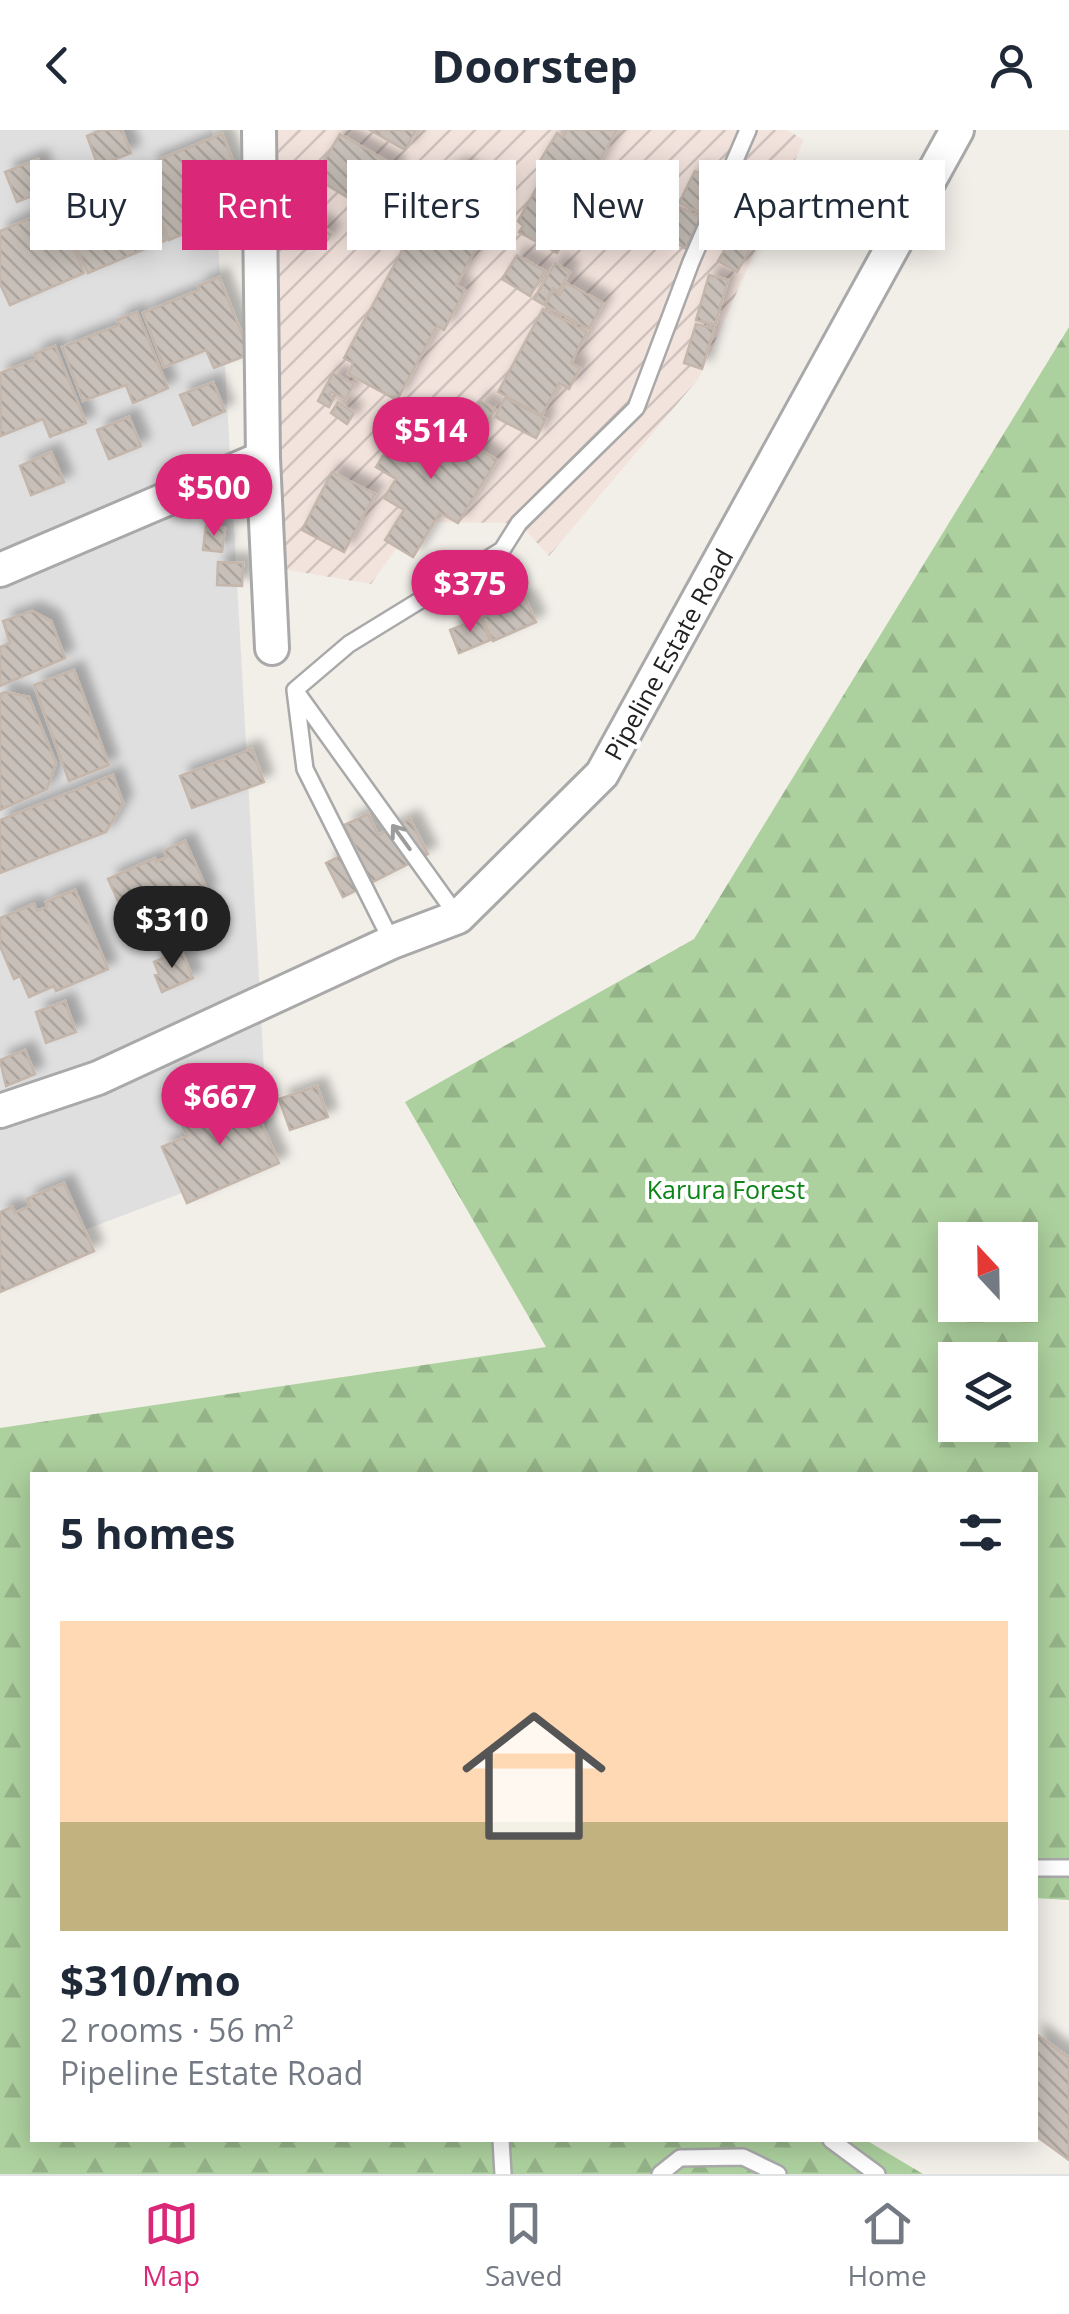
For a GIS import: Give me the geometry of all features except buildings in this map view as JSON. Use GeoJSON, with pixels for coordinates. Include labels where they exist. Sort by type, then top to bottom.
{"type":"FeatureCollection","features":[{"type":"Feature","properties":{"kind":"street"},"geometry":{"type":"LineString","coordinates":[[258,130],[272,648]]}},
{"type":"Feature","properties":{"kind":"street","name":"Pipeline Estate Road"},"geometry":{"type":"LineString","coordinates":[[0,1111],[98,1078],[392,942],[458,916],[602,774],[957,130]]}},
{"type":"Feature","properties":{"kind":"street"},"geometry":{"type":"LineString","coordinates":[[0,570],[264,458]]}},
{"type":"Feature","properties":{"kind":"lane"},"geometry":{"type":"LineString","coordinates":[[295,690],[349,644],[502,550],[519,523],[636,408],[748,130]]}},
{"type":"Feature","properties":{"kind":"lane"},"geometry":{"type":"LineString","coordinates":[[295,690],[458,916]]}},
{"type":"Feature","properties":{"kind":"lane"},"geometry":{"type":"LineString","coordinates":[[295,690],[306,769],[392,942]]}},
{"type":"Feature","properties":{"kind":"lane"},"geometry":{"type":"LineString","coordinates":[[1038,1868],[1069,1868]]}},
{"type":"Feature","properties":{"kind":"lane"},"geometry":{"type":"LineString","coordinates":[[502,2142],[503,2174]]}},
{"type":"Feature","properties":{"kind":"lane"},"geometry":{"type":"LineString","coordinates":[[834,2142],[877,2174]]}},
{"type":"Feature","properties":{"kind":"lane"},"geometry":{"type":"LineString","coordinates":[[660,2174],[680,2158],[743,2157],[778,2174]]}},
{"type":"Feature","properties":{"kind":"shaded area"},"geometry":{"type":"Polygon","coordinates":[[[0,130],[212,130],[214,160],[182,160],[182,250],[219,250],[269,1160],[0,1262],[0,130]]]}},
{"type":"Feature","properties":{"kind":"shaded area"},"geometry":{"type":"Polygon","coordinates":[[[266,130],[787,130],[804,140],[795,160],[699,160],[699,250],[755,250],[699,378],[549,556],[519,523],[415,522],[371,584],[276,568],[269,250],[327,250],[327,160],[267,160],[266,130]]]}},
{"type":"Feature","properties":{"kind":"green space","name":"Karura Forest"},"geometry":{"type":"Polygon","coordinates":[[[1069,327],[1069,1900],[1038,1898],[1038,1472],[30,1472],[30,2142],[869,2142],[923,2174],[0,2174],[0,1428],[546,1347],[405,1102],[694,939],[1069,327]]]}}]}
